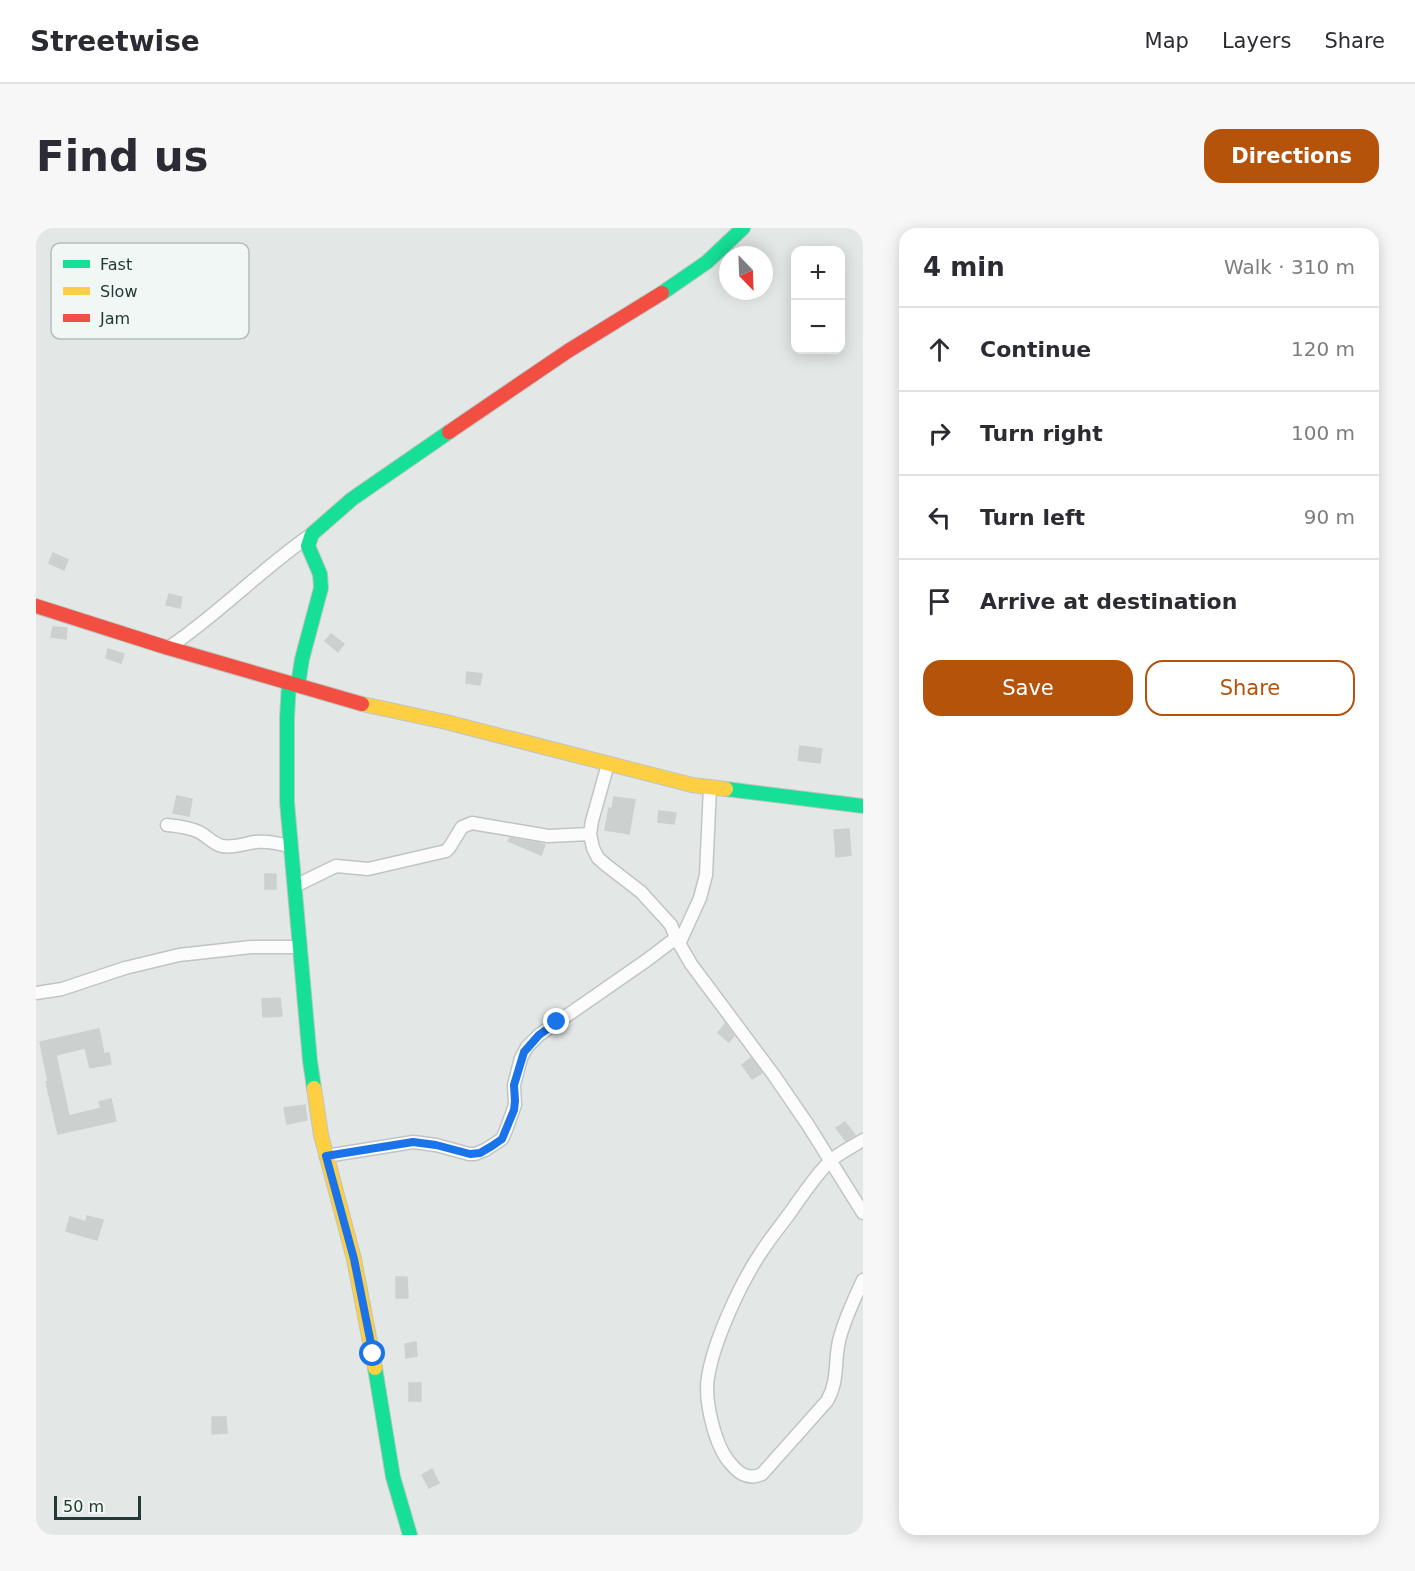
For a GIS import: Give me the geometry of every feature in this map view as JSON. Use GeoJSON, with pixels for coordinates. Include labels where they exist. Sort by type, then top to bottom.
{"type":"FeatureCollection","features":[{"type":"Feature","properties":{"kind":"street"},"geometry":{"type":"LineString","coordinates":[[168,648],[213,615],[352,499],[516,385],[680,282],[707,262],[743,228]]}},
{"type":"Feature","properties":{"kind":"street"},"geometry":{"type":"LineString","coordinates":[[312,534],[308,546],[320,574],[321,588],[293,684],[287,718],[287,792],[310,1061],[321,1135],[354,1259],[373,1354],[393,1477],[410,1535]]}},
{"type":"Feature","properties":{"kind":"street"},"geometry":{"type":"LineString","coordinates":[[36,606],[168,648],[363,704],[446,722],[692,785],[863,806]]}},
{"type":"Feature","properties":{"kind":"street"},"geometry":{"type":"LineString","coordinates":[[608,764],[590,834],[593,849],[598,858],[641,892],[671,925],[677,941],[691,964],[773,1074],[863,1213]]}},
{"type":"Feature","properties":{"kind":"street"},"geometry":{"type":"LineString","coordinates":[[326,1156],[413,1142],[436,1145],[470,1154],[480,1153],[502,1139],[514,1110],[515,1077],[527,1047],[557,1022],[677,941],[700,898],[706,875],[710,787]]}},
{"type":"Feature","properties":{"kind":"street"},"geometry":{"type":"LineString","coordinates":[[295,886],[336,866],[368,869],[446,851],[462,827],[468,824],[548,836],[590,834]]}},
{"type":"Feature","properties":{"kind":"street"},"geometry":{"type":"LineString","coordinates":[[167,825],[190,828],[216,844],[225,846],[269,842],[291,847]]}},
{"type":"Feature","properties":{"kind":"street"},"geometry":{"type":"LineString","coordinates":[[36,993],[62,989],[108,973],[179,955],[251,947],[300,947]]}},
{"type":"Feature","properties":{"kind":"street"},"geometry":{"type":"LineString","coordinates":[[863,1140],[830,1161],[762,1250],[728,1317],[716,1347],[708,1379],[711,1415],[723,1456],[739,1472],[748,1477],[762,1474],[827,1401],[836,1379],[839,1340],[863,1280]]}},
{"type":"Feature","properties":{"kind":"building"},"geometry":{"type":"Polygon","coordinates":[[[53,553],[68,560],[64,570],[49,563],[53,553]]]}},
{"type":"Feature","properties":{"kind":"building"},"geometry":{"type":"Polygon","coordinates":[[[169,594],[182,597],[180,608],[166,605],[169,594]]]}},
{"type":"Feature","properties":{"kind":"building"},"geometry":{"type":"Polygon","coordinates":[[[53,627],[67,628],[66,639],[51,637],[53,627]]]}},
{"type":"Feature","properties":{"kind":"building"},"geometry":{"type":"Polygon","coordinates":[[[331,634],[344,644],[338,652],[325,641],[331,634]]]}},
{"type":"Feature","properties":{"kind":"building"},"geometry":{"type":"Polygon","coordinates":[[[108,649],[124,654],[121,663],[106,658],[108,649]]]}},
{"type":"Feature","properties":{"kind":"building"},"geometry":{"type":"Polygon","coordinates":[[[467,672],[482,674],[480,685],[466,683],[467,672]]]}},
{"type":"Feature","properties":{"kind":"building"},"geometry":{"type":"Polygon","coordinates":[[[800,746],[822,749],[820,763],[798,760],[800,746]]]}},
{"type":"Feature","properties":{"kind":"building"},"geometry":{"type":"Polygon","coordinates":[[[177,796],[192,799],[189,816],[173,813],[177,796]]]}},
{"type":"Feature","properties":{"kind":"building"},"geometry":{"type":"Polygon","coordinates":[[[614,797],[635,800],[629,834],[605,830],[609,808],[612,809],[614,797]]]}},
{"type":"Feature","properties":{"kind":"building"},"geometry":{"type":"Polygon","coordinates":[[[659,811],[676,813],[674,824],[658,822],[659,811]]]}},
{"type":"Feature","properties":{"kind":"building"},"geometry":{"type":"Polygon","coordinates":[[[849,829],[851,855],[836,857],[834,830],[849,829]]]}},
{"type":"Feature","properties":{"kind":"building"},"geometry":{"type":"Polygon","coordinates":[[[510,838],[545,845],[541,855],[508,841],[510,838]]]}},
{"type":"Feature","properties":{"kind":"building"},"geometry":{"type":"Polygon","coordinates":[[[265,874],[276,874],[276,889],[265,889],[265,874]]]}},
{"type":"Feature","properties":{"kind":"building"},"geometry":{"type":"Polygon","coordinates":[[[280,998],[282,1016],[263,1017],[262,999],[280,998]]]}},
{"type":"Feature","properties":{"kind":"building"},"geometry":{"type":"Polygon","coordinates":[[[725,1024],[734,1036],[729,1042],[718,1033],[725,1024]]]}},
{"type":"Feature","properties":{"kind":"building"},"geometry":{"type":"Polygon","coordinates":[[[99,1029],[104,1054],[109,1053],[111,1064],[90,1068],[85,1048],[56,1055],[69,1116],[101,1108],[99,1102],[111,1099],[116,1121],[58,1134],[40,1042],[99,1029]]]}},
{"type":"Feature","properties":{"kind":"building"},"geometry":{"type":"Polygon","coordinates":[[[751,1058],[762,1073],[752,1079],[742,1065],[751,1058]]]}},
{"type":"Feature","properties":{"kind":"building"},"geometry":{"type":"Polygon","coordinates":[[[305,1105],[307,1120],[287,1124],[284,1108],[305,1105]]]}},
{"type":"Feature","properties":{"kind":"building"},"geometry":{"type":"Polygon","coordinates":[[[845,1122],[855,1135],[846,1141],[836,1128],[845,1122]]]}},
{"type":"Feature","properties":{"kind":"building"},"geometry":{"type":"Polygon","coordinates":[[[87,1216],[103,1220],[97,1240],[66,1231],[70,1217],[86,1222],[87,1216]]]}},
{"type":"Feature","properties":{"kind":"building"},"geometry":{"type":"Polygon","coordinates":[[[396,1277],[407,1277],[408,1298],[396,1298],[396,1277]]]}},
{"type":"Feature","properties":{"kind":"building"},"geometry":{"type":"Polygon","coordinates":[[[416,1342],[417,1356],[406,1358],[405,1344],[416,1342]]]}},
{"type":"Feature","properties":{"kind":"building"},"geometry":{"type":"Polygon","coordinates":[[[409,1383],[421,1383],[421,1401],[409,1401],[409,1383]]]}},
{"type":"Feature","properties":{"kind":"building"},"geometry":{"type":"Polygon","coordinates":[[[212,1417],[226,1417],[227,1433],[212,1434],[212,1417]]]}},
{"type":"Feature","properties":{"kind":"building"},"geometry":{"type":"Polygon","coordinates":[[[432,1469],[439,1483],[429,1488],[422,1475],[432,1469]]]}},
{"type":"Feature","properties":{"kind":"traffic: fast"},"geometry":{"type":"LineString","coordinates":[[662,293],[707,262],[743,228]]}},
{"type":"Feature","properties":{"kind":"traffic: fast"},"geometry":{"type":"LineString","coordinates":[[298,685],[302,659],[321,588],[320,574],[308,546],[312,534],[352,499],[449,432]]}},
{"type":"Feature","properties":{"kind":"traffic: fast"},"geometry":{"type":"LineString","coordinates":[[289,683],[287,802],[314,1088]]}},
{"type":"Feature","properties":{"kind":"traffic: fast"},"geometry":{"type":"LineString","coordinates":[[726,789],[863,806]]}},
{"type":"Feature","properties":{"kind":"traffic: fast"},"geometry":{"type":"LineString","coordinates":[[375,1368],[393,1477],[410,1535]]}},
{"type":"Feature","properties":{"kind":"traffic: slow"},"geometry":{"type":"LineString","coordinates":[[362,704],[446,722],[692,785],[726,789]]}},
{"type":"Feature","properties":{"kind":"traffic: slow"},"geometry":{"type":"LineString","coordinates":[[314,1088],[321,1135],[354,1259],[375,1368]]}},
{"type":"Feature","properties":{"kind":"traffic: jam"},"geometry":{"type":"LineString","coordinates":[[449,432],[568,351],[662,293]]}},
{"type":"Feature","properties":{"kind":"traffic: jam"},"geometry":{"type":"LineString","coordinates":[[36,606],[165,647],[362,704]]}},
{"type":"Feature","properties":{"kind":"route"},"geometry":{"type":"LineString","coordinates":[[373,1354],[354,1259],[326,1156],[413,1142],[436,1145],[470,1154],[480,1153],[502,1139],[506,1130],[514,1110],[515,1077],[524,1052],[539,1035],[557,1022]]}}]}
